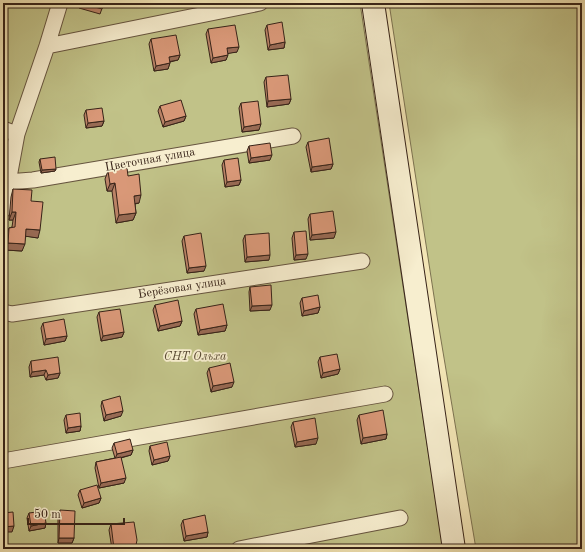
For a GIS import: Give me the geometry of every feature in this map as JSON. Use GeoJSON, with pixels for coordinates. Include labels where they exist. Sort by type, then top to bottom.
{"type":"FeatureCollection","features":[{"type":"Feature","properties":{"kind":"main road"},"geometry":{"type":"LineString","coordinates":[[373,3],[454,549]]}},
{"type":"Feature","properties":{"kind":"street"},"geometry":{"type":"LineString","coordinates":[[3,210],[7,182],[10,131],[47,46],[60,3]]}},
{"type":"Feature","properties":{"kind":"street"},"geometry":{"type":"LineString","coordinates":[[47,46],[260,3]]}},
{"type":"Feature","properties":{"kind":"street","name":"Цветочная улица"},"geometry":{"type":"LineString","coordinates":[[7,182],[33,180],[293,136]]}},
{"type":"Feature","properties":{"kind":"street","name":"Берёзовая улица"},"geometry":{"type":"LineString","coordinates":[[3,312],[12,314],[362,261]]}},
{"type":"Feature","properties":{"kind":"street"},"geometry":{"type":"LineString","coordinates":[[3,461],[385,394]]}},
{"type":"Feature","properties":{"kind":"street"},"geometry":{"type":"LineString","coordinates":[[239,549],[400,518]]}},
{"type":"Feature","properties":{"kind":"green space","name":"СНТ Ольха"},"geometry":{"type":"Polygon","coordinates":[[[3,3],[360,3],[443,549],[3,549],[3,3]]]}},
{"type":"Feature","properties":{"kind":"green space"},"geometry":{"type":"Polygon","coordinates":[[[389,3],[582,3],[582,549],[476,549],[437,316],[389,3]]]}},
{"type":"Feature","properties":{"kind":"building"},"geometry":{"type":"Polygon","coordinates":[[[81,3],[104,3],[102,9],[81,3]]]}},
{"type":"Feature","properties":{"kind":"building"},"geometry":{"type":"Polygon","coordinates":[[[282,22],[285,42],[270,45],[267,25],[282,22]]]}},
{"type":"Feature","properties":{"kind":"building"},"geometry":{"type":"Polygon","coordinates":[[[235,25],[239,47],[227,48],[228,55],[213,58],[208,29],[235,25]]]}},
{"type":"Feature","properties":{"kind":"building"},"geometry":{"type":"Polygon","coordinates":[[[176,35],[180,55],[169,57],[170,63],[156,66],[151,39],[176,35]]]}},
{"type":"Feature","properties":{"kind":"building"},"geometry":{"type":"Polygon","coordinates":[[[288,75],[291,99],[268,101],[266,77],[288,75]]]}},
{"type":"Feature","properties":{"kind":"building"},"geometry":{"type":"Polygon","coordinates":[[[181,100],[186,116],[165,122],[160,106],[181,100]]]}},
{"type":"Feature","properties":{"kind":"building"},"geometry":{"type":"Polygon","coordinates":[[[258,101],[261,124],[244,127],[241,103],[258,101]]]}},
{"type":"Feature","properties":{"kind":"building"},"geometry":{"type":"Polygon","coordinates":[[[102,108],[104,121],[88,123],[86,110],[102,108]]]}},
{"type":"Feature","properties":{"kind":"building"},"geometry":{"type":"Polygon","coordinates":[[[329,138],[333,164],[312,167],[308,142],[329,138]]]}},
{"type":"Feature","properties":{"kind":"building"},"geometry":{"type":"Polygon","coordinates":[[[270,143],[272,155],[251,158],[249,146],[270,143]]]}},
{"type":"Feature","properties":{"kind":"building"},"geometry":{"type":"Polygon","coordinates":[[[55,157],[56,169],[42,170],[40,159],[55,157]]]}},
{"type":"Feature","properties":{"kind":"building"},"geometry":{"type":"Polygon","coordinates":[[[238,158],[241,180],[227,182],[224,160],[238,158]]]}},
{"type":"Feature","properties":{"kind":"building"},"geometry":{"type":"Polygon","coordinates":[[[127,168],[128,176],[139,174],[141,195],[134,196],[136,213],[119,215],[115,183],[110,184],[108,171],[127,168]]]}},
{"type":"Feature","properties":{"kind":"building"},"geometry":{"type":"Polygon","coordinates":[[[13,189],[32,190],[31,201],[43,202],[40,230],[26,229],[25,244],[8,243],[9,228],[15,227],[16,212],[12,212],[13,189]]]}},
{"type":"Feature","properties":{"kind":"building"},"geometry":{"type":"Polygon","coordinates":[[[333,211],[336,232],[312,235],[310,214],[333,211]]]}},
{"type":"Feature","properties":{"kind":"building"},"geometry":{"type":"Polygon","coordinates":[[[306,231],[308,254],[296,255],[294,232],[306,231]]]}},
{"type":"Feature","properties":{"kind":"building"},"geometry":{"type":"Polygon","coordinates":[[[201,233],[206,266],[189,268],[184,236],[201,233]]]}},
{"type":"Feature","properties":{"kind":"building"},"geometry":{"type":"Polygon","coordinates":[[[269,233],[270,255],[247,257],[245,235],[269,233]]]}},
{"type":"Feature","properties":{"kind":"building"},"geometry":{"type":"Polygon","coordinates":[[[271,285],[272,305],[252,306],[250,287],[271,285]]]}},
{"type":"Feature","properties":{"kind":"building"},"geometry":{"type":"Polygon","coordinates":[[[318,295],[320,307],[304,311],[302,298],[318,295]]]}},
{"type":"Feature","properties":{"kind":"building"},"geometry":{"type":"Polygon","coordinates":[[[178,300],[182,321],[160,326],[155,305],[178,300]]]}},
{"type":"Feature","properties":{"kind":"building"},"geometry":{"type":"Polygon","coordinates":[[[223,304],[227,325],[200,330],[196,309],[223,304]]]}},
{"type":"Feature","properties":{"kind":"building"},"geometry":{"type":"Polygon","coordinates":[[[120,309],[124,332],[103,336],[99,312],[120,309]]]}},
{"type":"Feature","properties":{"kind":"building"},"geometry":{"type":"Polygon","coordinates":[[[64,319],[67,336],[46,339],[43,323],[64,319]]]}},
{"type":"Feature","properties":{"kind":"building"},"geometry":{"type":"Polygon","coordinates":[[[337,354],[340,369],[323,373],[320,357],[337,354]]]}},
{"type":"Feature","properties":{"kind":"building"},"geometry":{"type":"Polygon","coordinates":[[[58,357],[60,373],[48,375],[46,370],[32,372],[31,361],[58,357]]]}},
{"type":"Feature","properties":{"kind":"building"},"geometry":{"type":"Polygon","coordinates":[[[230,363],[234,382],[213,386],[209,368],[230,363]]]}},
{"type":"Feature","properties":{"kind":"building"},"geometry":{"type":"Polygon","coordinates":[[[120,396],[123,411],[106,415],[102,401],[120,396]]]}},
{"type":"Feature","properties":{"kind":"building"},"geometry":{"type":"Polygon","coordinates":[[[383,410],[387,434],[363,438],[359,415],[383,410]]]}},
{"type":"Feature","properties":{"kind":"building"},"geometry":{"type":"Polygon","coordinates":[[[80,413],[81,426],[68,428],[66,415],[80,413]]]}},
{"type":"Feature","properties":{"kind":"building"},"geometry":{"type":"Polygon","coordinates":[[[315,418],[318,438],[297,442],[293,422],[315,418]]]}},
{"type":"Feature","properties":{"kind":"building"},"geometry":{"type":"Polygon","coordinates":[[[130,439],[133,450],[117,454],[114,443],[130,439]]]}},
{"type":"Feature","properties":{"kind":"building"},"geometry":{"type":"Polygon","coordinates":[[[167,442],[170,456],[154,460],[150,446],[167,442]]]}},
{"type":"Feature","properties":{"kind":"building"},"geometry":{"type":"Polygon","coordinates":[[[121,457],[126,478],[101,483],[96,462],[121,457]]]}},
{"type":"Feature","properties":{"kind":"building"},"geometry":{"type":"Polygon","coordinates":[[[97,485],[101,498],[84,503],[80,490],[97,485]]]}},
{"type":"Feature","properties":{"kind":"building"},"geometry":{"type":"Polygon","coordinates":[[[60,510],[75,511],[74,538],[59,538],[60,510]]]}},
{"type":"Feature","properties":{"kind":"building"},"geometry":{"type":"Polygon","coordinates":[[[44,511],[46,523],[31,526],[29,513],[44,511]]]}},
{"type":"Feature","properties":{"kind":"building"},"geometry":{"type":"Polygon","coordinates":[[[13,512],[14,526],[3,527],[3,513],[13,512]]]}},
{"type":"Feature","properties":{"kind":"building"},"geometry":{"type":"Polygon","coordinates":[[[205,515],[208,532],[186,536],[183,520],[205,515]]]}},
{"type":"Feature","properties":{"kind":"building"},"geometry":{"type":"Polygon","coordinates":[[[134,522],[137,540],[136,545],[132,549],[114,549],[111,524],[134,522]]]}},
{"type":"Feature","properties":{"kind":"building"},"geometry":{"type":"Polygon","coordinates":[[[14,548],[14,549],[3,549],[14,548]]]}}]}
